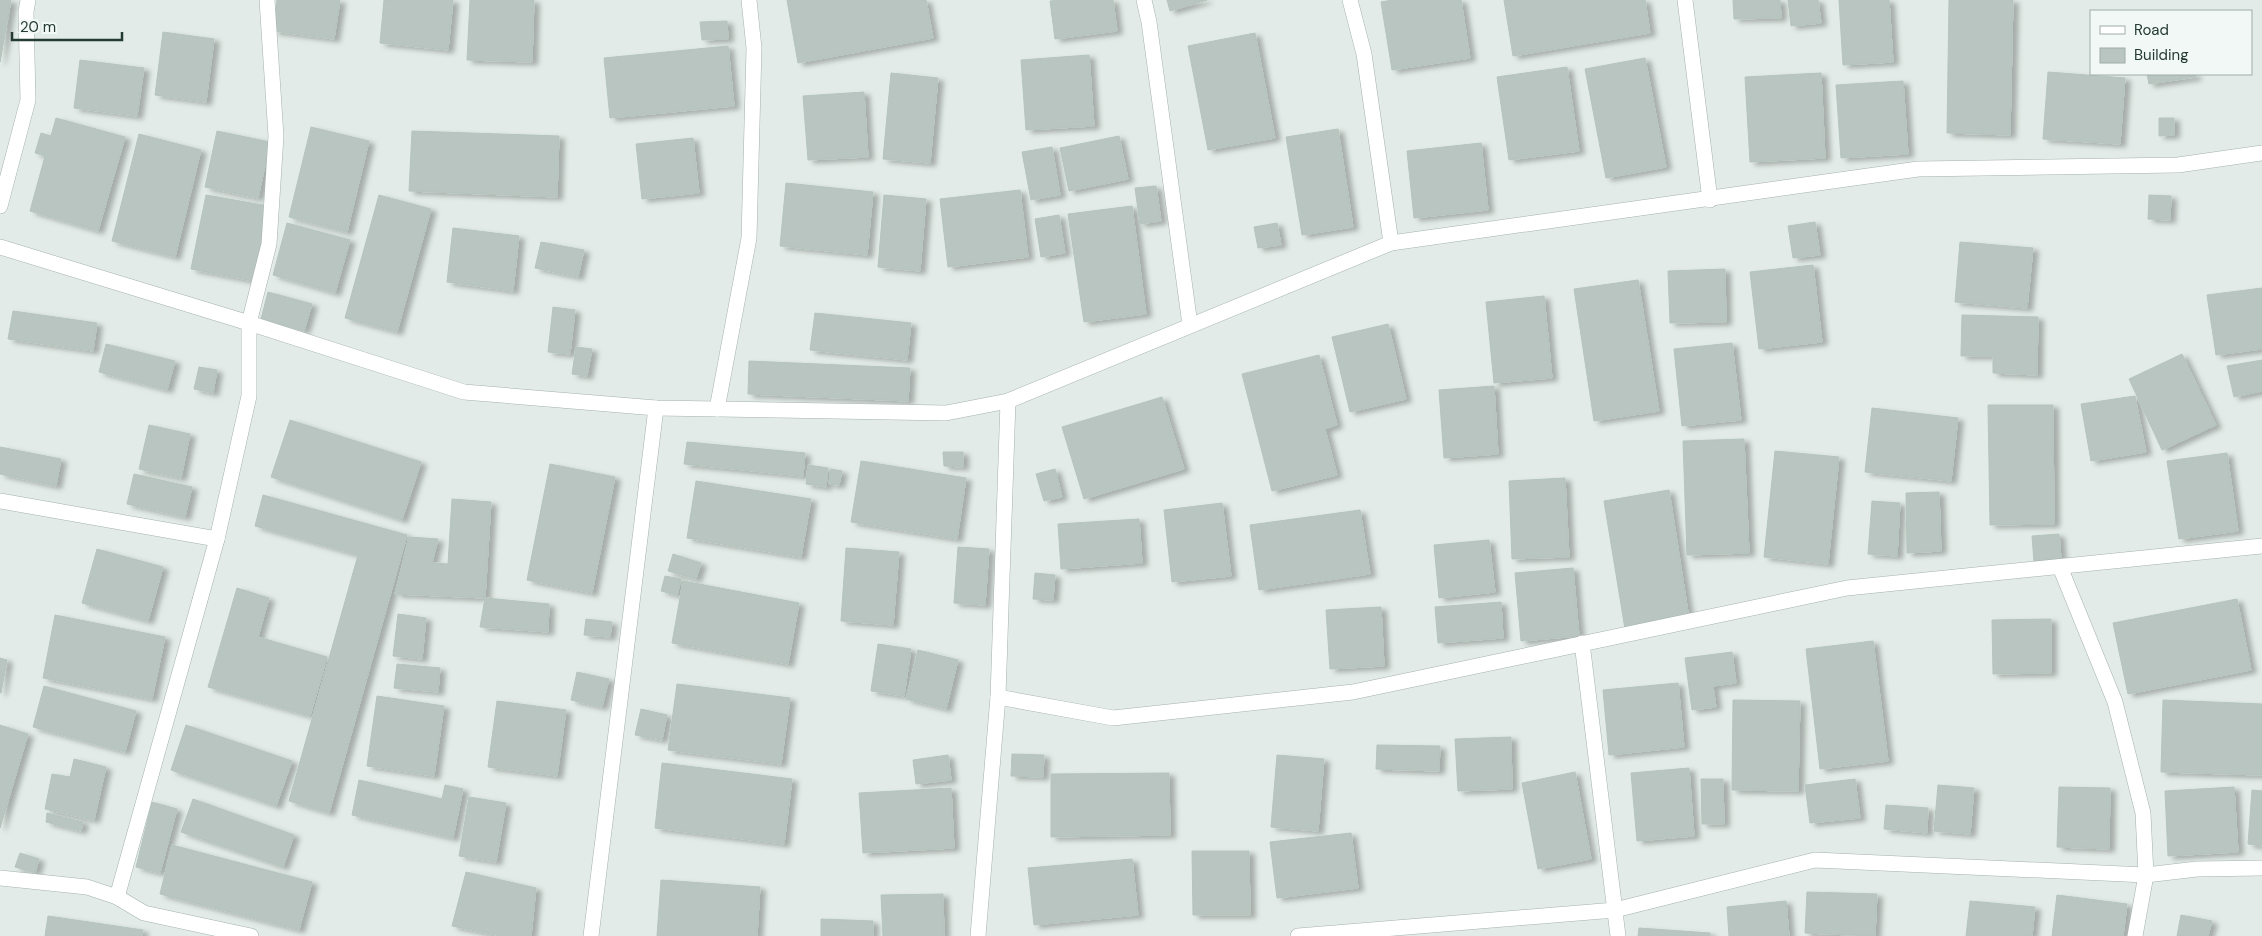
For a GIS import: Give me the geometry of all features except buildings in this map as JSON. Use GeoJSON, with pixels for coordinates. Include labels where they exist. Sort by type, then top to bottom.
{"type":"FeatureCollection","features":[{"type":"Feature","properties":{"kind":"street"},"geometry":{"type":"LineString","coordinates":[[0,206],[28,100],[26,12],[28,0]]}},
{"type":"Feature","properties":{"kind":"street"},"geometry":{"type":"LineString","coordinates":[[117,897],[217,539],[249,396],[249,323],[270,244],[276,136],[267,0]]}},
{"type":"Feature","properties":{"kind":"street"},"geometry":{"type":"LineString","coordinates":[[717,409],[750,238],[754,48],[749,0]]}},
{"type":"Feature","properties":{"kind":"street"},"geometry":{"type":"LineString","coordinates":[[1144,0],[1149,22],[1190,325]]}},
{"type":"Feature","properties":{"kind":"street"},"geometry":{"type":"LineString","coordinates":[[1350,0],[1364,54],[1391,243]]}},
{"type":"Feature","properties":{"kind":"street"},"geometry":{"type":"LineString","coordinates":[[1685,0],[1710,200]]}},
{"type":"Feature","properties":{"kind":"street"},"geometry":{"type":"LineString","coordinates":[[0,247],[249,323],[464,392],[656,408],[946,413],[1008,401],[1391,243],[1710,200],[1918,169],[2178,165],[2262,152]]}},
{"type":"Feature","properties":{"kind":"street"},"geometry":{"type":"LineString","coordinates":[[978,936],[998,697],[1008,401]]}},
{"type":"Feature","properties":{"kind":"street"},"geometry":{"type":"LineString","coordinates":[[591,936],[656,408]]}},
{"type":"Feature","properties":{"kind":"street"},"geometry":{"type":"LineString","coordinates":[[0,501],[217,539]]}},
{"type":"Feature","properties":{"kind":"street"},"geometry":{"type":"LineString","coordinates":[[998,697],[1113,718],[1352,692],[1847,588],[2262,546]]}},
{"type":"Feature","properties":{"kind":"street"},"geometry":{"type":"LineString","coordinates":[[2060,567],[2115,702],[2143,813],[2146,875],[2135,936]]}},
{"type":"Feature","properties":{"kind":"street"},"geometry":{"type":"LineString","coordinates":[[1582,643],[1618,936]]}},
{"type":"Feature","properties":{"kind":"street"},"geometry":{"type":"LineString","coordinates":[[1298,936],[1615,910],[1815,860],[2146,875],[2197,869],[2262,868]]}},
{"type":"Feature","properties":{"kind":"street"},"geometry":{"type":"LineString","coordinates":[[0,878],[87,887],[117,897],[144,913],[251,936]]}}]}
